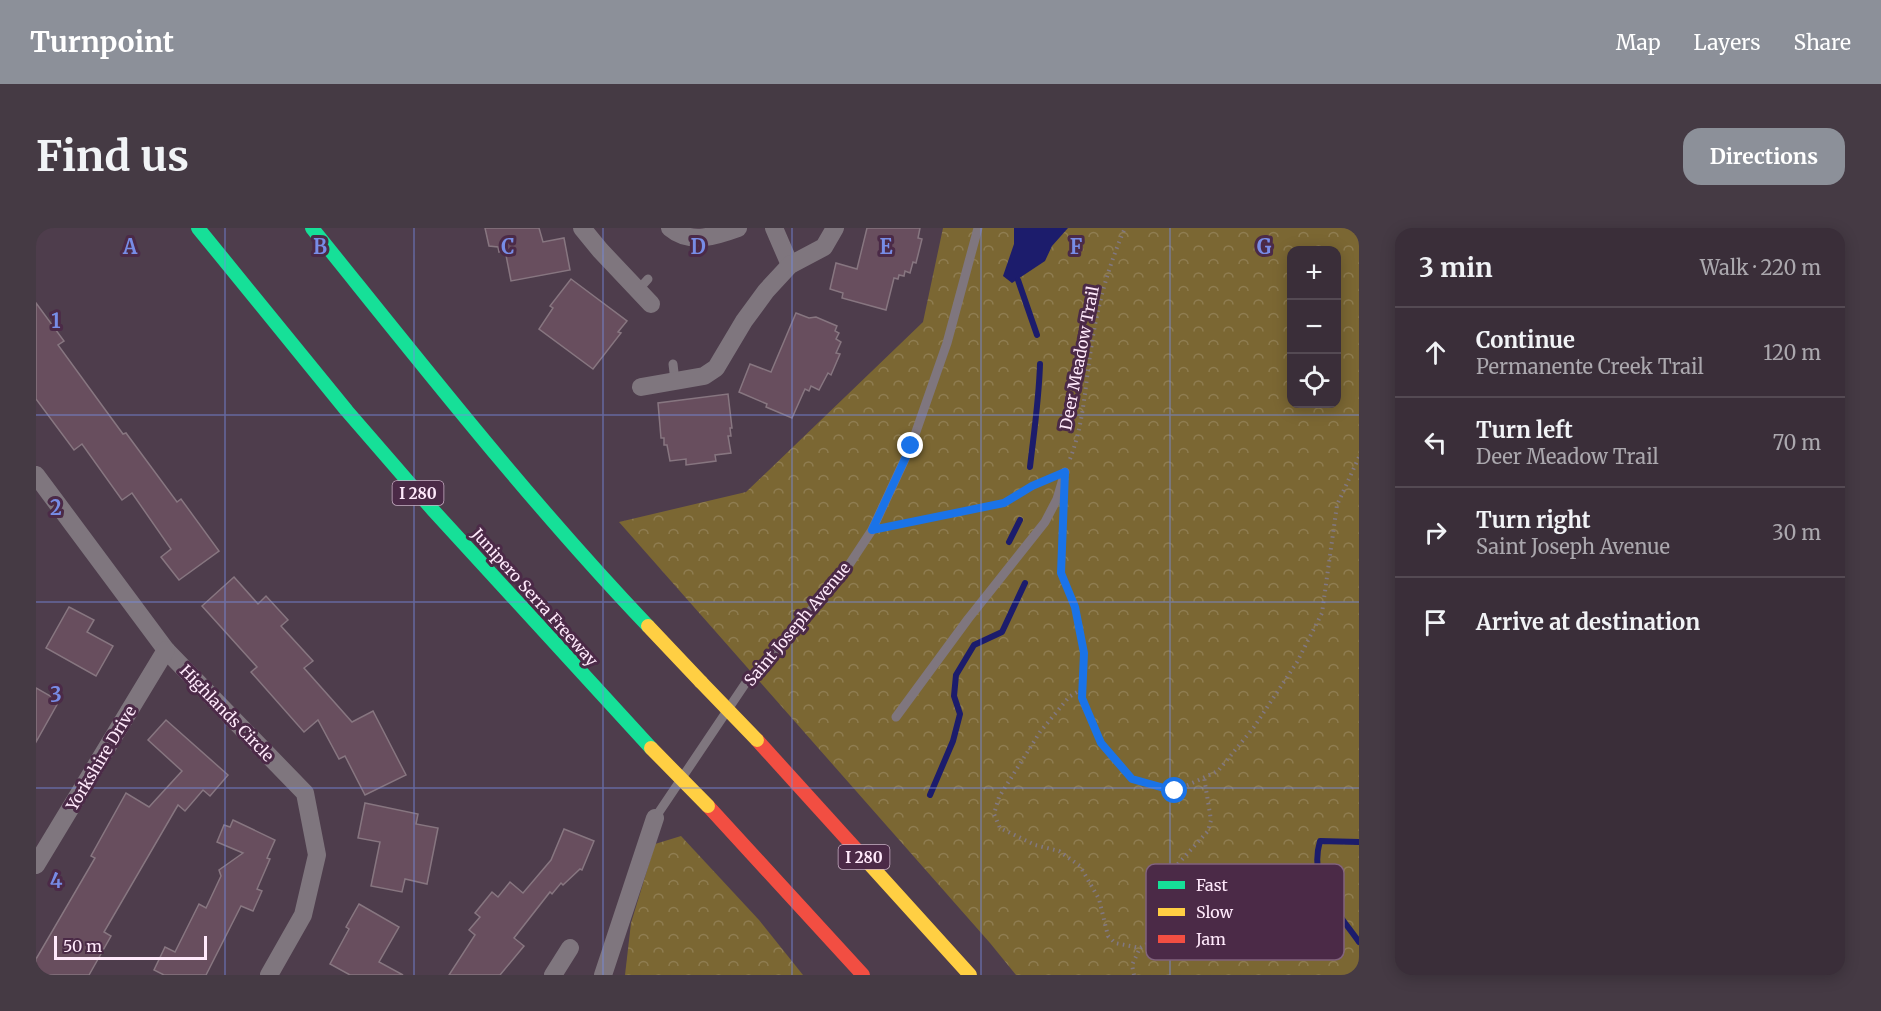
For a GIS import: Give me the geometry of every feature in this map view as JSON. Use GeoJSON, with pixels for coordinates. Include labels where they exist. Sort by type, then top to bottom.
{"type":"FeatureCollection","features":[{"type":"Feature","properties":{"kind":"highway","name":"Junipero Serra Freeway"},"geometry":{"type":"LineString","coordinates":[[198,228],[347,411],[432,508],[651,748],[708,806],[863,975]]}},
{"type":"Feature","properties":{"kind":"highway","name":"I 280"},"geometry":{"type":"LineString","coordinates":[[312,228],[502,463],[586,561],[757,740],[970,975]]}},
{"type":"Feature","properties":{"kind":"street"},"geometry":{"type":"LineString","coordinates":[[670,228],[675,232],[696,238],[716,236],[738,228]]}},
{"type":"Feature","properties":{"kind":"street"},"geometry":{"type":"LineString","coordinates":[[774,228],[790,265]]}},
{"type":"Feature","properties":{"kind":"street"},"geometry":{"type":"LineString","coordinates":[[641,387],[674,373],[704,376],[716,368],[734,332],[766,291],[790,265],[824,247],[835,228]]}},
{"type":"Feature","properties":{"kind":"street"},"geometry":{"type":"LineString","coordinates":[[590,231],[643,284],[651,304]]}},
{"type":"Feature","properties":{"kind":"street","name":"Highlands Circle"},"geometry":{"type":"LineString","coordinates":[[36,475],[166,650],[304,793],[317,855],[303,915],[269,975]]}},
{"type":"Feature","properties":{"kind":"street","name":"Yorkshire Drive"},"geometry":{"type":"LineString","coordinates":[[36,865],[166,650]]}},
{"type":"Feature","properties":{"kind":"street","name":"Saint Joseph Avenue"},"geometry":{"type":"LineString","coordinates":[[603,975],[655,818]]}},
{"type":"Feature","properties":{"kind":"street"},"geometry":{"type":"LineString","coordinates":[[553,975],[570,948]]}},
{"type":"Feature","properties":{"kind":"lane","name":"Saint Joseph Avenue"},"geometry":{"type":"LineString","coordinates":[[655,818],[745,684],[843,574],[872,530],[915,436],[947,344],[978,228]]}},
{"type":"Feature","properties":{"kind":"lane"},"geometry":{"type":"LineString","coordinates":[[896,717],[968,619],[1045,522],[1057,499],[1065,472]]}},
{"type":"Feature","properties":{"kind":"path","name":"Deer Meadow Trail"},"geometry":{"type":"LineString","coordinates":[[1065,472],[1083,418],[1099,305],[1111,261],[1125,228]]}},
{"type":"Feature","properties":{"kind":"path"},"geometry":{"type":"LineString","coordinates":[[1063,517],[1061,573],[1075,607],[1084,653],[1082,698],[1101,743],[1132,779],[1175,791],[1218,771],[1254,727],[1297,662],[1322,613],[1337,506],[1359,457]]}},
{"type":"Feature","properties":{"kind":"path"},"geometry":{"type":"LineString","coordinates":[[872,530],[1004,503],[1032,486],[1065,472]]}},
{"type":"Feature","properties":{"kind":"path"},"geometry":{"type":"LineString","coordinates":[[1083,689],[1069,697],[1040,732],[999,797],[994,814],[1000,828],[1035,845],[1059,851],[1080,866],[1099,899],[1108,936],[1114,943],[1140,948]]}},
{"type":"Feature","properties":{"kind":"path"},"geometry":{"type":"LineString","coordinates":[[1178,864],[1208,831],[1211,820],[1204,777]]}},
{"type":"Feature","properties":{"kind":"path"},"geometry":{"type":"LineString","coordinates":[[1134,975],[1132,965],[1140,948],[1146,944]]}},
{"type":"Feature","properties":{"kind":"green space"},"geometry":{"type":"Polygon","coordinates":[[[943,228],[1359,228],[1359,975],[1016,975],[619,522],[746,492],[923,322],[943,228]]]}},
{"type":"Feature","properties":{"kind":"green space"},"geometry":{"type":"Polygon","coordinates":[[[681,836],[759,920],[803,975],[625,975],[631,923],[655,844],[681,836]]]}},
{"type":"Feature","properties":{"kind":"shaded area"},"geometry":{"type":"Polygon","coordinates":[[[1014,228],[1068,228],[1052,246],[1045,261],[1012,283],[1003,276],[1014,244],[1014,228]]]}},
{"type":"Feature","properties":{"kind":"building"},"geometry":{"type":"Polygon","coordinates":[[[485,228],[539,228],[543,242],[564,238],[570,270],[511,281],[505,250],[499,252],[498,247],[489,246],[485,228]]]}},
{"type":"Feature","properties":{"kind":"building"},"geometry":{"type":"Polygon","coordinates":[[[867,228],[920,228],[918,238],[922,239],[916,263],[913,262],[910,273],[905,271],[904,276],[899,275],[898,279],[894,278],[886,310],[842,298],[843,293],[830,289],[836,263],[857,269],[867,228]]]}},
{"type":"Feature","properties":{"kind":"building"},"geometry":{"type":"Polygon","coordinates":[[[571,279],[627,321],[618,332],[621,333],[593,369],[539,329],[553,308],[550,306],[571,279]]]}},
{"type":"Feature","properties":{"kind":"building"},"geometry":{"type":"Polygon","coordinates":[[[36,303],[64,341],[58,345],[123,434],[126,433],[177,502],[181,499],[219,551],[179,580],[161,557],[171,549],[132,493],[122,500],[82,444],[74,450],[36,399],[36,303]]]}},
{"type":"Feature","properties":{"kind":"building"},"geometry":{"type":"Polygon","coordinates":[[[796,313],[809,318],[816,317],[837,326],[835,331],[839,333],[836,339],[841,342],[836,353],[840,354],[831,375],[828,373],[819,390],[811,386],[809,391],[805,389],[792,418],[739,392],[750,364],[771,372],[796,313]]]}},
{"type":"Feature","properties":{"kind":"building"},"geometry":{"type":"Polygon","coordinates":[[[728,394],[732,428],[730,428],[731,436],[728,436],[731,453],[715,455],[716,461],[686,465],[686,459],[670,461],[667,445],[664,445],[664,438],[661,438],[658,403],[728,394]]]}},
{"type":"Feature","properties":{"kind":"building"},"geometry":{"type":"Polygon","coordinates":[[[234,577],[258,604],[266,596],[288,620],[281,626],[313,661],[304,668],[352,722],[373,711],[406,775],[365,795],[345,756],[339,759],[318,720],[304,732],[251,672],[257,667],[202,606],[234,577]]]}},
{"type":"Feature","properties":{"kind":"building"},"geometry":{"type":"Polygon","coordinates":[[[69,607],[94,620],[87,632],[113,646],[96,676],[46,648],[69,607]]]}},
{"type":"Feature","properties":{"kind":"building"},"geometry":{"type":"Polygon","coordinates":[[[36,688],[59,701],[36,742],[36,688]]]}},
{"type":"Feature","properties":{"kind":"building"},"geometry":{"type":"Polygon","coordinates":[[[166,720],[228,775],[210,796],[203,790],[185,811],[178,805],[104,932],[111,936],[89,975],[36,975],[36,959],[95,858],[91,856],[126,793],[149,807],[182,771],[148,740],[166,720]]]}},
{"type":"Feature","properties":{"kind":"building"},"geometry":{"type":"Polygon","coordinates":[[[365,803],[418,814],[416,824],[438,828],[427,884],[405,879],[402,892],[371,886],[380,842],[358,838],[365,803]]]}},
{"type":"Feature","properties":{"kind":"building"},"geometry":{"type":"Polygon","coordinates":[[[233,820],[275,840],[267,858],[270,859],[257,889],[262,891],[253,911],[241,906],[206,975],[164,975],[154,970],[165,947],[175,952],[199,904],[206,908],[221,876],[219,870],[243,853],[217,842],[224,825],[230,827],[233,820]]]}},
{"type":"Feature","properties":{"kind":"building"},"geometry":{"type":"Polygon","coordinates":[[[564,829],[594,841],[582,870],[580,869],[563,885],[561,883],[552,894],[550,892],[514,938],[524,946],[500,975],[449,975],[475,935],[469,930],[480,917],[475,913],[492,892],[498,897],[510,882],[523,893],[551,860],[564,829]]]}},
{"type":"Feature","properties":{"kind":"building"},"geometry":{"type":"Polygon","coordinates":[[[359,904],[399,927],[379,962],[403,975],[350,975],[330,964],[349,929],[346,927],[359,904]]]}},
{"type":"Feature","properties":{"kind":"waterway"},"geometry":{"type":"LineString","coordinates":[[1018,280],[1037,335]]}},
{"type":"Feature","properties":{"kind":"waterway"},"geometry":{"type":"LineString","coordinates":[[1030,467],[1040,364]]}},
{"type":"Feature","properties":{"kind":"waterway"},"geometry":{"type":"LineString","coordinates":[[1009,542],[1020,520]]}},
{"type":"Feature","properties":{"kind":"waterway"},"geometry":{"type":"LineString","coordinates":[[930,795],[953,741],[960,714],[954,696],[956,675],[974,645],[1002,632],[1025,583]]}},
{"type":"Feature","properties":{"kind":"waterway"},"geometry":{"type":"LineString","coordinates":[[1318,864],[1320,841],[1359,842]]}},
{"type":"Feature","properties":{"kind":"waterway"},"geometry":{"type":"LineString","coordinates":[[1344,921],[1359,942]]}},
{"type":"Feature","properties":{"kind":"traffic: fast"},"geometry":{"type":"LineString","coordinates":[[198,228],[347,411],[432,509],[651,748]]}},
{"type":"Feature","properties":{"kind":"traffic: fast"},"geometry":{"type":"LineString","coordinates":[[312,228],[560,530],[648,626]]}},
{"type":"Feature","properties":{"kind":"traffic: slow"},"geometry":{"type":"LineString","coordinates":[[648,626],[701,682]]}},
{"type":"Feature","properties":{"kind":"traffic: slow"},"geometry":{"type":"LineString","coordinates":[[701,682],[757,740]]}},
{"type":"Feature","properties":{"kind":"traffic: slow"},"geometry":{"type":"LineString","coordinates":[[651,748],[708,806]]}},
{"type":"Feature","properties":{"kind":"traffic: slow"},"geometry":{"type":"LineString","coordinates":[[864,858],[970,975]]}},
{"type":"Feature","properties":{"kind":"traffic: jam"},"geometry":{"type":"LineString","coordinates":[[757,740],[864,858]]}},
{"type":"Feature","properties":{"kind":"traffic: jam"},"geometry":{"type":"LineString","coordinates":[[708,806],[863,975]]}},
{"type":"Feature","properties":{"kind":"route"},"geometry":{"type":"LineString","coordinates":[[911,446],[872,530],[1004,503],[1032,486],[1065,472],[1061,573],[1075,607],[1084,653],[1082,698],[1101,743],[1132,779],[1175,791]]}}]}
